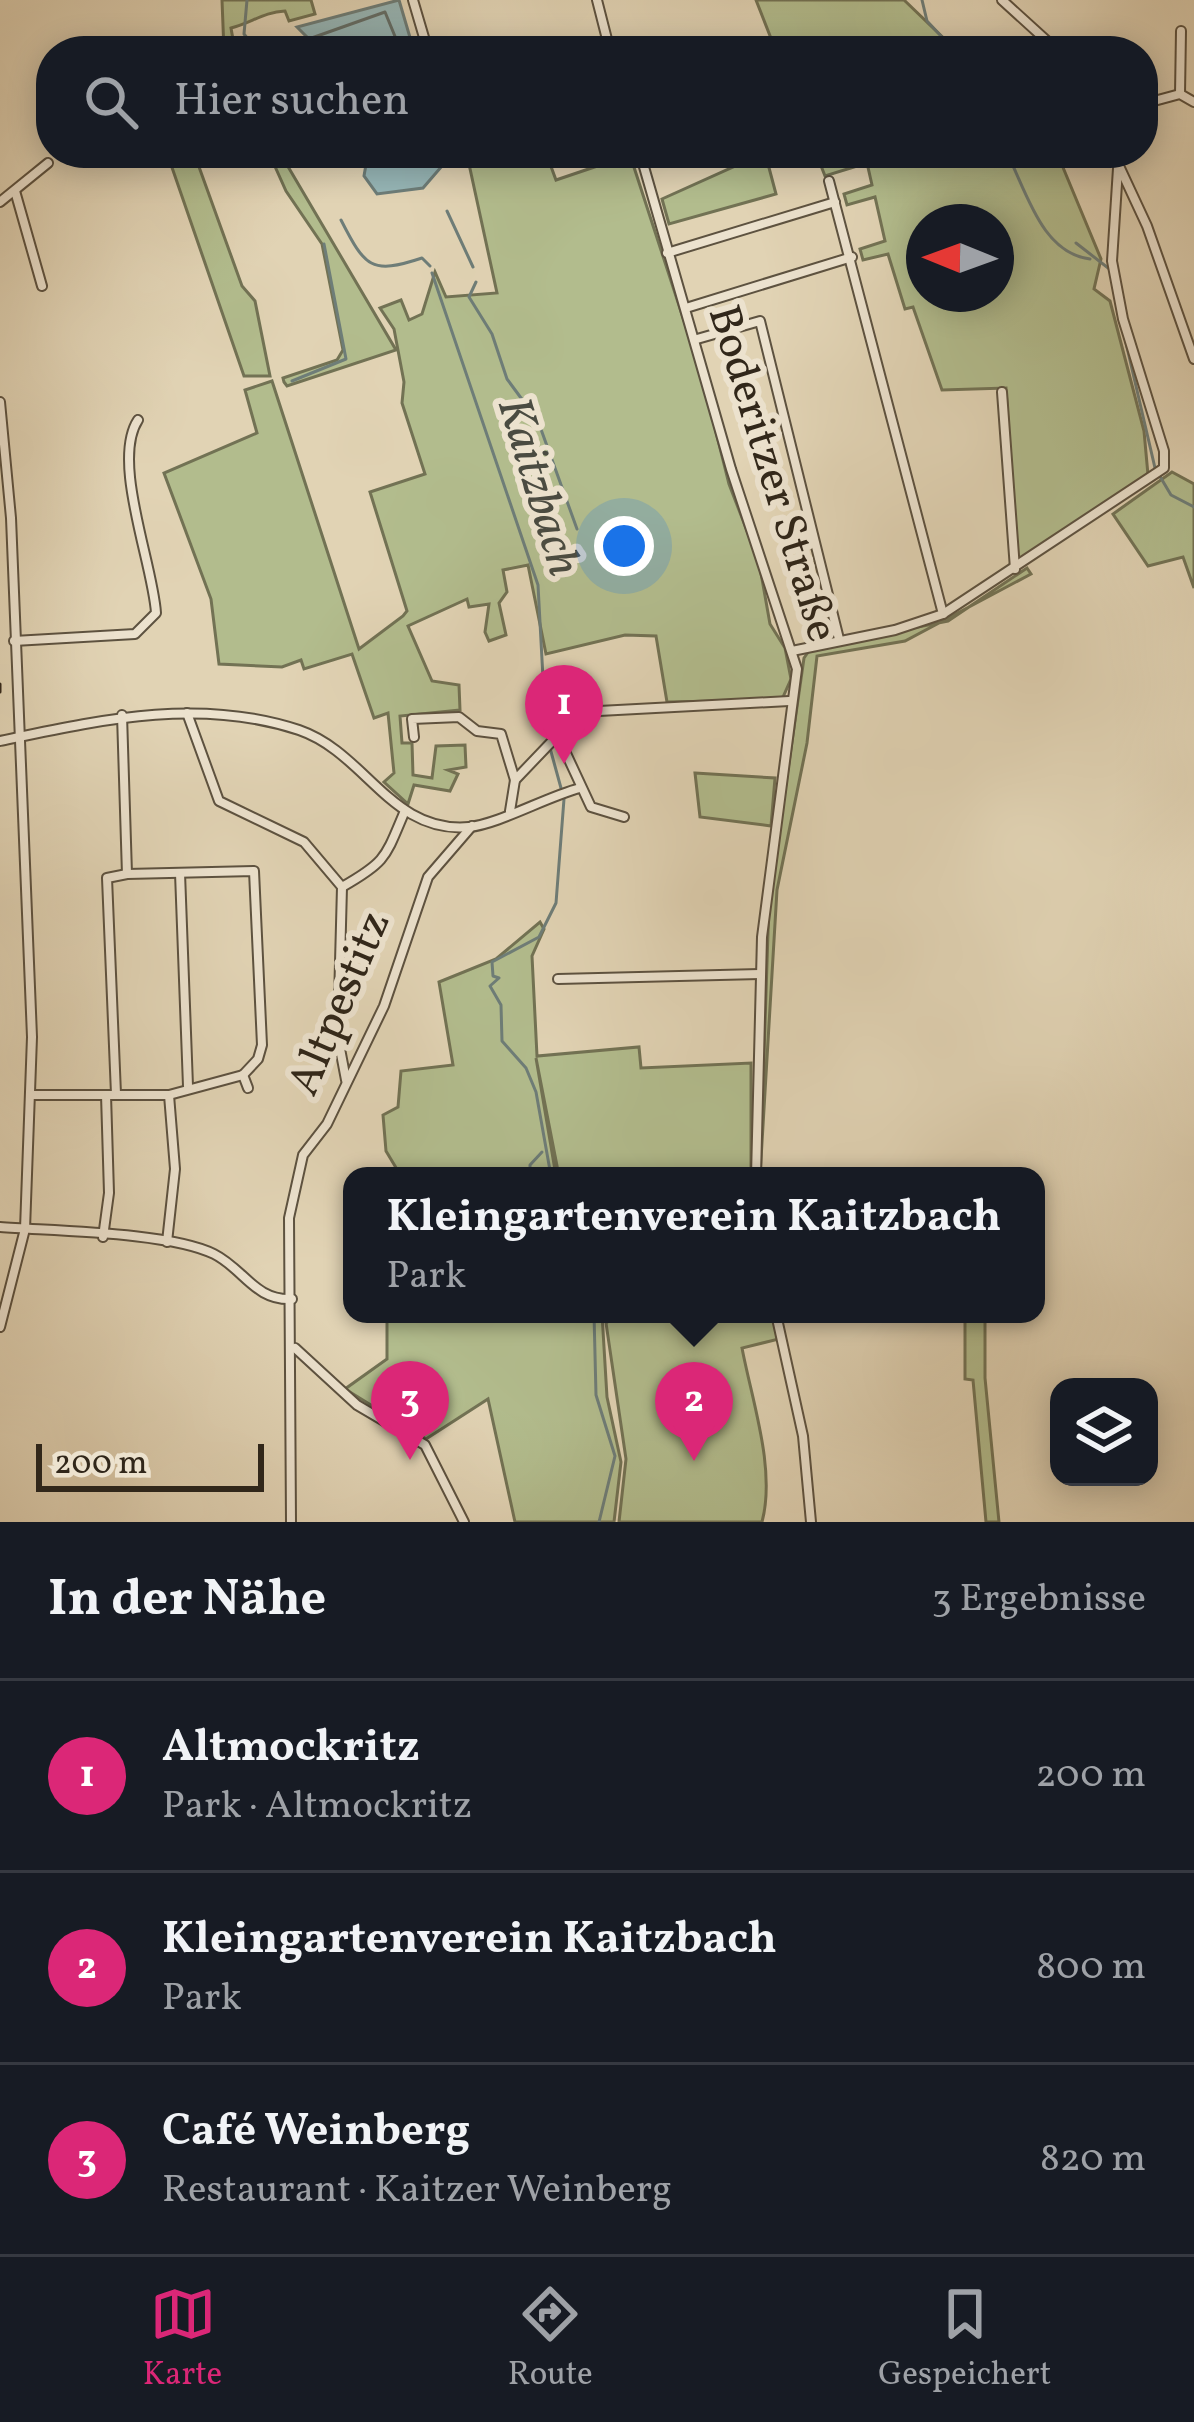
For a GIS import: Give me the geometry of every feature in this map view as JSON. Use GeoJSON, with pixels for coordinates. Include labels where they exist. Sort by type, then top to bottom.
{"type":"FeatureCollection","features":[{"type":"Feature","properties":{"kind":"street"},"geometry":{"type":"LineString","coordinates":[[413,0],[424,36]]}},
{"type":"Feature","properties":{"kind":"street"},"geometry":{"type":"LineString","coordinates":[[597,0],[606,36]]}},
{"type":"Feature","properties":{"kind":"street"},"geometry":{"type":"LineString","coordinates":[[1001,0],[1041,36]]}},
{"type":"Feature","properties":{"kind":"street"},"geometry":{"type":"LineString","coordinates":[[1180,94],[1181,32]]}},
{"type":"Feature","properties":{"kind":"street"},"geometry":{"type":"LineString","coordinates":[[1158,100],[1180,94],[1194,102]]}},
{"type":"Feature","properties":{"kind":"street"},"geometry":{"type":"LineString","coordinates":[[0,202],[42,168]]}},
{"type":"Feature","properties":{"kind":"street","name":"Boderitzer Straße"},"geometry":{"type":"LineString","coordinates":[[644,168],[731,469],[792,651],[797,686],[789,701],[792,716],[760,974],[756,1167]]}},
{"type":"Feature","properties":{"kind":"street"},"geometry":{"type":"LineString","coordinates":[[792,651],[895,630],[943,614],[1157,472],[1164,452],[1123,319],[1112,261],[1116,168]]}},
{"type":"Feature","properties":{"kind":"street"},"geometry":{"type":"LineString","coordinates":[[1122,168],[1194,358]]}},
{"type":"Feature","properties":{"kind":"street"},"geometry":{"type":"LineString","coordinates":[[829,181],[943,614]]}},
{"type":"Feature","properties":{"kind":"street"},"geometry":{"type":"LineString","coordinates":[[15,191],[42,286]]}},
{"type":"Feature","properties":{"kind":"street"},"geometry":{"type":"LineString","coordinates":[[668,253],[835,202]]}},
{"type":"Feature","properties":{"kind":"street"},"geometry":{"type":"LineString","coordinates":[[686,308],[852,257]]}},
{"type":"Feature","properties":{"kind":"street"},"geometry":{"type":"LineString","coordinates":[[697,339],[760,321],[839,639]]}},
{"type":"Feature","properties":{"kind":"street"},"geometry":{"type":"LineString","coordinates":[[1002,392],[1015,568]]}},
{"type":"Feature","properties":{"kind":"street"},"geometry":{"type":"LineString","coordinates":[[0,402],[10,501],[31,1095],[25,1228],[0,1327]]}},
{"type":"Feature","properties":{"kind":"street"},"geometry":{"type":"LineString","coordinates":[[14,641],[135,634],[156,613],[132,490],[131,430],[138,420]]}},
{"type":"Feature","properties":{"kind":"street"},"geometry":{"type":"LineString","coordinates":[[515,780],[569,720],[593,711],[789,701]]}},
{"type":"Feature","properties":{"kind":"street"},"geometry":{"type":"LineString","coordinates":[[544,702],[569,720]]}},
{"type":"Feature","properties":{"kind":"street"},"geometry":{"type":"LineString","coordinates":[[0,741],[122,716],[188,713],[279,726],[318,738],[350,759],[404,814],[433,825],[472,826],[501,819],[510,811],[580,788]]}},
{"type":"Feature","properties":{"kind":"street"},"geometry":{"type":"LineString","coordinates":[[188,713],[219,801],[304,842],[342,887],[338,1052],[346,1081]]}},
{"type":"Feature","properties":{"kind":"street"},"geometry":{"type":"LineString","coordinates":[[122,716],[127,874]]}},
{"type":"Feature","properties":{"kind":"street"},"geometry":{"type":"LineString","coordinates":[[413,737],[412,719],[459,716],[477,731],[501,734],[515,780],[510,811]]}},
{"type":"Feature","properties":{"kind":"street"},"geometry":{"type":"LineString","coordinates":[[551,740],[591,807],[624,817]]}},
{"type":"Feature","properties":{"kind":"street"},"geometry":{"type":"LineString","coordinates":[[342,887],[381,865],[393,849],[404,814]]}},
{"type":"Feature","properties":{"kind":"street","name":"Altpestitz"},"geometry":{"type":"LineString","coordinates":[[291,1522],[289,1218],[303,1155],[327,1124],[395,979],[428,877],[472,826]]}},
{"type":"Feature","properties":{"kind":"street"},"geometry":{"type":"LineString","coordinates":[[31,1095],[111,1094],[169,1095],[188,1086],[243,1076],[258,1059],[262,1045],[254,871],[107,878],[111,1094],[103,1237]]}},
{"type":"Feature","properties":{"kind":"street"},"geometry":{"type":"LineString","coordinates":[[180,873],[188,1086]]}},
{"type":"Feature","properties":{"kind":"street"},"geometry":{"type":"LineString","coordinates":[[559,979],[760,974]]}},
{"type":"Feature","properties":{"kind":"street","name":"Altpestitz"},"geometry":{"type":"LineString","coordinates":[[243,1076],[248,1088]]}},
{"type":"Feature","properties":{"kind":"street"},"geometry":{"type":"LineString","coordinates":[[167,1242],[175,1169],[169,1095]]}},
{"type":"Feature","properties":{"kind":"street"},"geometry":{"type":"LineString","coordinates":[[0,1227],[167,1242],[215,1254],[262,1294],[292,1299]]}},
{"type":"Feature","properties":{"kind":"street"},"geometry":{"type":"LineString","coordinates":[[778,1323],[802,1436],[811,1522]]}},
{"type":"Feature","properties":{"kind":"street"},"geometry":{"type":"LineString","coordinates":[[293,1346],[357,1405],[425,1445],[464,1522]]}},
{"type":"Feature","properties":{"kind":"green space"},"geometry":{"type":"Polygon","coordinates":[[[222,0],[311,0],[315,14],[289,21],[285,11],[264,15],[231,28],[232,36],[223,36],[222,0]]]}},
{"type":"Feature","properties":{"kind":"green space"},"geometry":{"type":"Polygon","coordinates":[[[756,0],[904,0],[941,36],[770,36],[756,0]]]}},
{"type":"Feature","properties":{"kind":"green space"},"geometry":{"type":"Polygon","coordinates":[[[172,168],[199,168],[242,286],[255,301],[270,376],[244,376],[172,168]]]}},
{"type":"Feature","properties":{"kind":"green space"},"geometry":{"type":"Polygon","coordinates":[[[276,168],[289,168],[396,350],[287,386],[283,378],[337,360],[343,350],[322,244],[276,168]]]}},
{"type":"Feature","properties":{"kind":"green space"},"geometry":{"type":"Polygon","coordinates":[[[470,168],[552,168],[556,180],[592,168],[634,168],[702,376],[729,484],[759,562],[770,624],[785,648],[791,679],[783,697],[772,700],[667,702],[656,636],[625,635],[546,654],[528,565],[503,570],[507,592],[499,603],[506,635],[489,641],[485,632],[489,604],[469,607],[467,599],[408,626],[432,681],[459,685],[460,710],[400,716],[402,743],[412,743],[413,775],[432,778],[436,746],[465,745],[466,767],[448,770],[458,774],[450,791],[414,785],[408,804],[384,782],[394,773],[388,713],[374,718],[352,654],[304,669],[301,660],[282,667],[219,664],[211,599],[164,473],[257,433],[245,390],[272,381],[359,649],[407,611],[370,492],[425,474],[402,403],[404,382],[394,329],[380,308],[401,300],[409,320],[422,314],[435,272],[446,297],[497,293],[470,168]]]}},
{"type":"Feature","properties":{"kind":"green space"},"geometry":{"type":"Polygon","coordinates":[[[731,168],[769,168],[776,194],[669,224],[662,199],[731,168]]]}},
{"type":"Feature","properties":{"kind":"green space"},"geometry":{"type":"Polygon","coordinates":[[[822,168],[851,168],[825,176],[822,168]]]}},
{"type":"Feature","properties":{"kind":"green space"},"geometry":{"type":"Polygon","coordinates":[[[868,168],[1063,168],[1101,259],[1094,289],[1110,301],[1144,431],[1148,475],[1016,562],[1006,388],[942,390],[915,312],[1014,312],[1014,204],[906,204],[905,309],[888,254],[863,260],[860,249],[885,241],[875,197],[847,205],[844,194],[872,185],[868,168]]]}},
{"type":"Feature","properties":{"kind":"green space"},"geometry":{"type":"Polygon","coordinates":[[[1172,472],[1194,484],[1194,588],[1183,557],[1148,566],[1113,514],[1172,472]]]}},
{"type":"Feature","properties":{"kind":"green space"},"geometry":{"type":"Polygon","coordinates":[[[1027,568],[1031,574],[969,607],[1027,568]]]}},
{"type":"Feature","properties":{"kind":"green space"},"geometry":{"type":"Polygon","coordinates":[[[939,623],[905,641],[817,656],[807,743],[777,890],[760,1167],[769,902],[804,658],[811,648],[939,623]]]}},
{"type":"Feature","properties":{"kind":"green space"},"geometry":{"type":"Polygon","coordinates":[[[695,773],[775,778],[771,826],[700,817],[695,773]]]}},
{"type":"Feature","properties":{"kind":"green space"},"geometry":{"type":"Polygon","coordinates":[[[540,922],[544,929],[532,956],[537,1056],[639,1047],[641,1068],[751,1063],[751,1167],[557,1167],[536,1058],[554,1167],[396,1167],[386,1151],[383,1115],[398,1107],[401,1071],[453,1065],[439,982],[496,959],[540,922]]]}},
{"type":"Feature","properties":{"kind":"green space"},"geometry":{"type":"Polygon","coordinates":[[[387,1323],[603,1323],[607,1397],[621,1462],[614,1522],[515,1522],[488,1399],[426,1439],[345,1389],[387,1359],[387,1323]]]}},
{"type":"Feature","properties":{"kind":"green space"},"geometry":{"type":"Polygon","coordinates":[[[606,1323],[775,1323],[779,1339],[742,1348],[764,1458],[762,1522],[619,1522],[626,1459],[606,1323]]]}},
{"type":"Feature","properties":{"kind":"green space"},"geometry":{"type":"Polygon","coordinates":[[[965,1323],[985,1323],[985,1378],[999,1522],[986,1522],[973,1380],[965,1379],[965,1323]]]}},
{"type":"Feature","properties":{"kind":"water"},"geometry":{"type":"Polygon","coordinates":[[[399,0],[410,36],[306,36],[297,27],[399,0]]]}},
{"type":"Feature","properties":{"kind":"water"},"geometry":{"type":"Polygon","coordinates":[[[365,168],[440,168],[423,188],[377,194],[364,176],[365,168]]]}},
{"type":"Feature","properties":{"kind":"waterway","name":"Kaitzbach"},"geometry":{"type":"LineString","coordinates":[[246,36],[247,0]]}},
{"type":"Feature","properties":{"kind":"waterway"},"geometry":{"type":"LineString","coordinates":[[922,0],[927,21],[941,36]]}},
{"type":"Feature","properties":{"kind":"waterway"},"geometry":{"type":"LineString","coordinates":[[1014,168],[1048,233],[1060,246],[1090,259]]}},
{"type":"Feature","properties":{"kind":"waterway"},"geometry":{"type":"LineString","coordinates":[[447,211],[473,267]]}},
{"type":"Feature","properties":{"kind":"waterway","name":"Kaitzbach"},"geometry":{"type":"LineString","coordinates":[[341,220],[371,263],[391,266],[422,258],[430,266]]}},
{"type":"Feature","properties":{"kind":"waterway"},"geometry":{"type":"LineString","coordinates":[[1076,243],[1112,271]]}},
{"type":"Feature","properties":{"kind":"waterway"},"geometry":{"type":"LineString","coordinates":[[292,381],[346,359],[324,244]]}},
{"type":"Feature","properties":{"kind":"waterway","name":"Kaitzbach"},"geometry":{"type":"LineString","coordinates":[[432,273],[538,585],[544,697]]}},
{"type":"Feature","properties":{"kind":"waterway"},"geometry":{"type":"LineString","coordinates":[[476,282],[469,297],[492,334],[507,379],[538,421],[577,529]]}},
{"type":"Feature","properties":{"kind":"waterway"},"geometry":{"type":"LineString","coordinates":[[1113,287],[1155,468],[1171,495],[1194,507]]}},
{"type":"Feature","properties":{"kind":"waterway","name":"Kaitzbach"},"geometry":{"type":"LineString","coordinates":[[543,706],[548,738]]}},
{"type":"Feature","properties":{"kind":"waterway","name":"Kaitzbach"},"geometry":{"type":"LineString","coordinates":[[549,1167],[536,1092],[526,1068],[502,1041],[501,1005],[490,986],[499,978],[493,976],[492,962],[539,937],[556,903],[564,799],[550,748]]}},
{"type":"Feature","properties":{"kind":"waterway"},"geometry":{"type":"LineString","coordinates":[[530,1167],[542,1152]]}},
{"type":"Feature","properties":{"kind":"waterway","name":"Kaitzbach"},"geometry":{"type":"LineString","coordinates":[[594,1323],[596,1395],[615,1456],[599,1522]]}},
{"type":"Feature","properties":{"kind":"tram line"},"geometry":{"type":"LineString","coordinates":[[0,684],[0,692]]}},
{"type":"Feature","properties":{"kind":"place","name":"Altmockritz"},"geometry":{"type":"Point","coordinates":[564,764]}},
{"type":"Feature","properties":{"kind":"place","name":"Café Weinberg"},"geometry":{"type":"Point","coordinates":[410,1460]}},
{"type":"Feature","properties":{"kind":"place","name":"Kleingartenverein Kaitzbach"},"geometry":{"type":"Point","coordinates":[694,1461]}}]}
